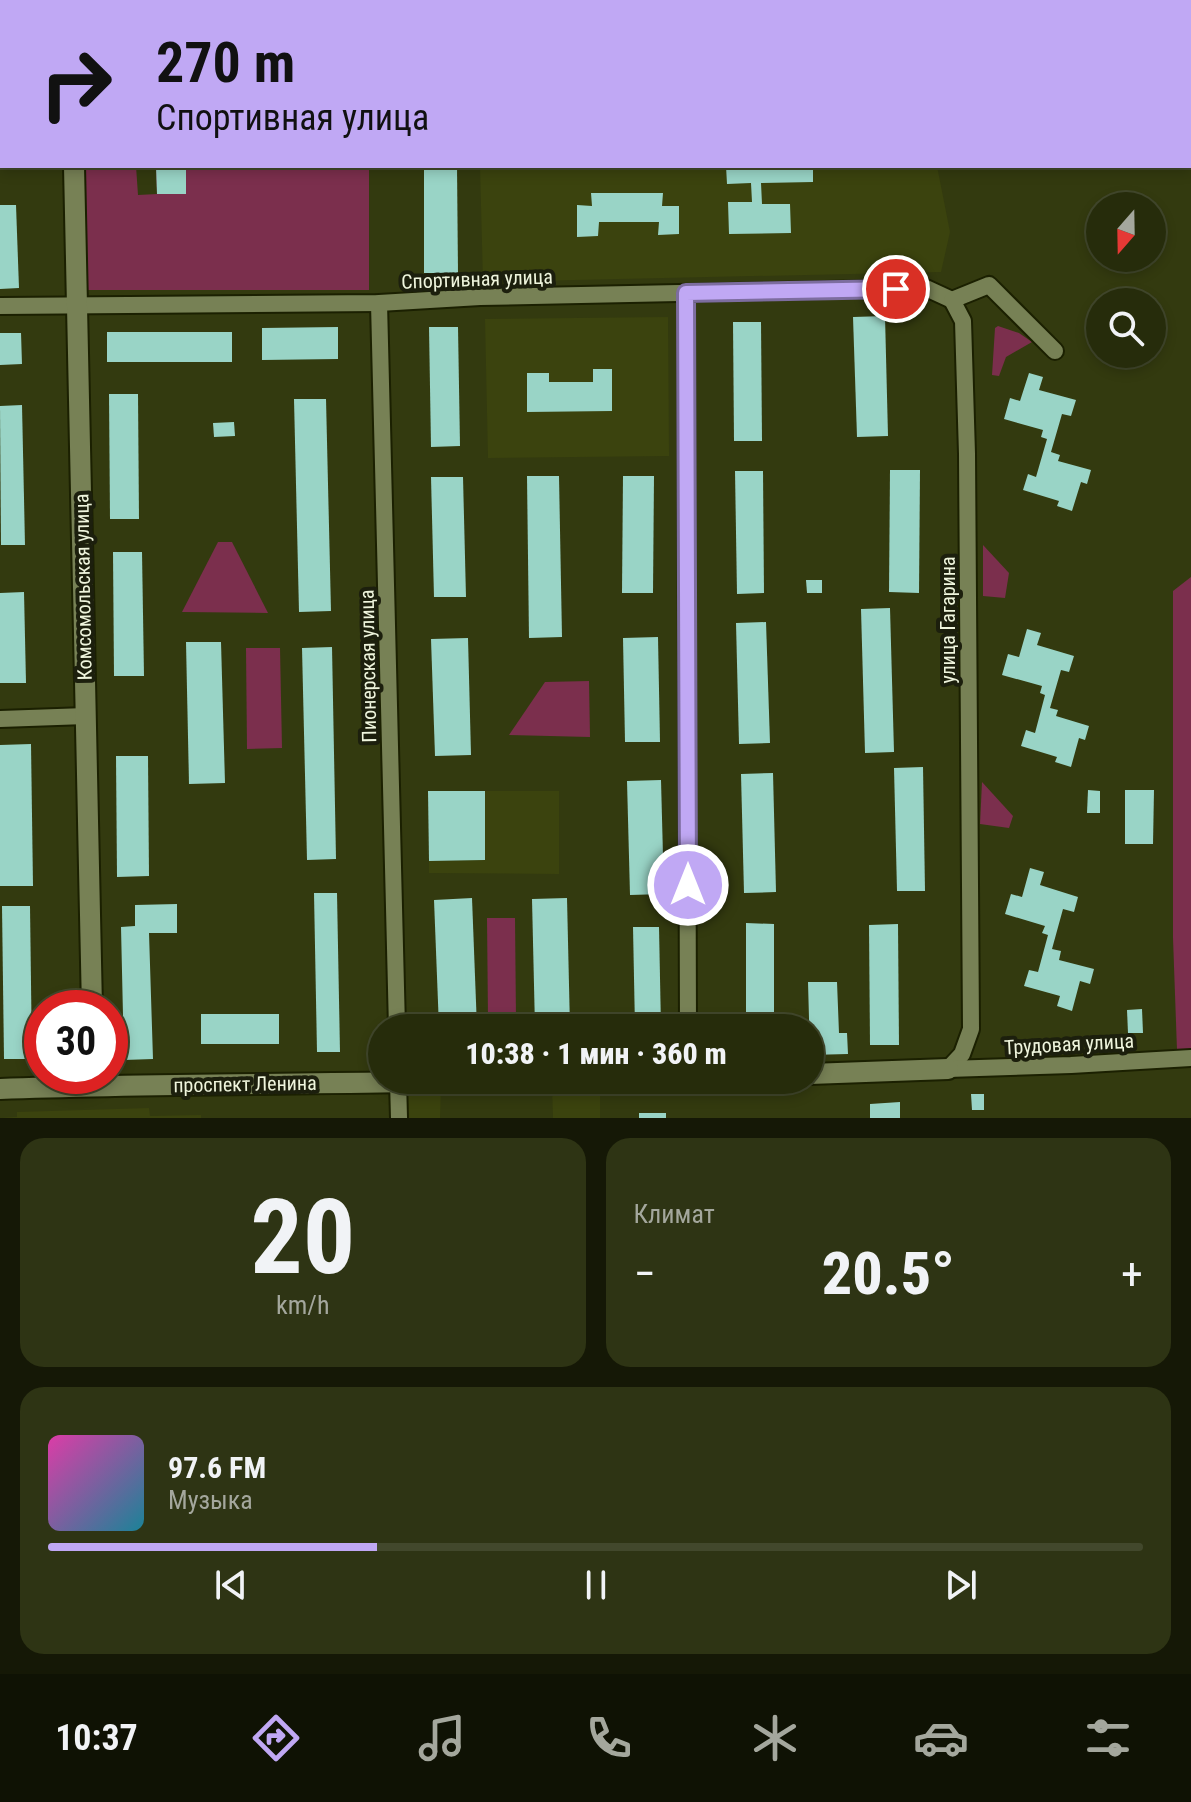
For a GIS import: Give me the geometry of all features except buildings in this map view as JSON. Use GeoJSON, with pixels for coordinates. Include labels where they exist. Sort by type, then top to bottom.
{"type":"FeatureCollection","features":[{"type":"Feature","properties":{"kind":"street","name":"Комсомольская улица"},"geometry":{"type":"LineString","coordinates":[[74,168],[92,990]]}},
{"type":"Feature","properties":{"kind":"street"},"geometry":{"type":"LineString","coordinates":[[952,300],[989,285],[1055,351]]}},
{"type":"Feature","properties":{"kind":"street","name":"Спортивная улица"},"geometry":{"type":"LineString","coordinates":[[0,306],[379,303],[480,297],[926,288],[952,300]]}},
{"type":"Feature","properties":{"kind":"street"},"geometry":{"type":"LineString","coordinates":[[686,293],[688,1014]]}},
{"type":"Feature","properties":{"kind":"street","name":"улица Гагарина"},"geometry":{"type":"LineString","coordinates":[[948,1069],[962,1054],[971,1029],[967,454],[963,321],[952,300]]}},
{"type":"Feature","properties":{"kind":"street","name":"Пионерская улица"},"geometry":{"type":"LineString","coordinates":[[379,303],[397,1014]]}},
{"type":"Feature","properties":{"kind":"street"},"geometry":{"type":"LineString","coordinates":[[0,719],[86,716]]}},
{"type":"Feature","properties":{"kind":"street","name":"Трудовая улица"},"geometry":{"type":"LineString","coordinates":[[948,1069],[1191,1058]]}},
{"type":"Feature","properties":{"kind":"street"},"geometry":{"type":"LineString","coordinates":[[824,1073],[948,1069]]}},
{"type":"Feature","properties":{"kind":"street","name":"проспект Ленина"},"geometry":{"type":"LineString","coordinates":[[128,1081],[368,1081]]}},
{"type":"Feature","properties":{"kind":"street","name":"проспект Ленина"},"geometry":{"type":"LineString","coordinates":[[0,1089],[24,1087]]}},
{"type":"Feature","properties":{"kind":"street"},"geometry":{"type":"LineString","coordinates":[[398,1094],[399,1118]]}},
{"type":"Feature","properties":{"kind":"shaded area"},"geometry":{"type":"Polygon","coordinates":[[[80,168],[136,168],[138,195],[157,194],[156,168],[369,168],[369,290],[82,290],[80,168]]]}},
{"type":"Feature","properties":{"kind":"shaded area"},"geometry":{"type":"Polygon","coordinates":[[[480,168],[937,168],[950,232],[941,272],[483,282],[480,168]]]}},
{"type":"Feature","properties":{"kind":"shaded area"},"geometry":{"type":"Polygon","coordinates":[[[668,317],[669,456],[488,458],[485,319],[668,317]]]}},
{"type":"Feature","properties":{"kind":"shaded area"},"geometry":{"type":"Polygon","coordinates":[[[998,326],[1019,333],[1032,342],[1006,357],[999,376],[992,375],[995,328],[998,326]]]}},
{"type":"Feature","properties":{"kind":"shaded area"},"geometry":{"type":"Polygon","coordinates":[[[218,542],[232,542],[268,613],[182,612],[218,542]]]}},
{"type":"Feature","properties":{"kind":"shaded area"},"geometry":{"type":"Polygon","coordinates":[[[983,545],[1009,573],[1005,598],[983,596],[983,545]]]}},
{"type":"Feature","properties":{"kind":"shaded area"},"geometry":{"type":"Polygon","coordinates":[[[1191,577],[1191,1049],[1177,1050],[1173,938],[1173,591],[1191,577]]]}},
{"type":"Feature","properties":{"kind":"shaded area"},"geometry":{"type":"Polygon","coordinates":[[[246,648],[280,648],[282,748],[247,749],[246,648]]]}},
{"type":"Feature","properties":{"kind":"shaded area"},"geometry":{"type":"Polygon","coordinates":[[[589,681],[590,737],[509,735],[545,682],[589,681]]]}},
{"type":"Feature","properties":{"kind":"shaded area"},"geometry":{"type":"Polygon","coordinates":[[[982,782],[1013,816],[1009,828],[980,824],[982,782]]]}},
{"type":"Feature","properties":{"kind":"shaded area"},"geometry":{"type":"Polygon","coordinates":[[[485,791],[559,791],[559,874],[429,873],[429,861],[485,860],[485,791]]]}},
{"type":"Feature","properties":{"kind":"shaded area"},"geometry":{"type":"Polygon","coordinates":[[[487,918],[515,918],[516,1014],[488,1014],[487,918]]]}},
{"type":"Feature","properties":{"kind":"shaded area"},"geometry":{"type":"Polygon","coordinates":[[[404,1094],[441,1094],[440,1118],[404,1118],[404,1094]]]}},
{"type":"Feature","properties":{"kind":"shaded area"},"geometry":{"type":"Polygon","coordinates":[[[552,1094],[600,1094],[600,1118],[553,1118],[552,1094]]]}},
{"type":"Feature","properties":{"kind":"shaded area"},"geometry":{"type":"Polygon","coordinates":[[[149,1108],[150,1116],[201,1115],[201,1118],[0,1118],[17,1117],[17,1112],[149,1108]]]}},
{"type":"Feature","properties":{"kind":"route"},"geometry":{"type":"LineString","coordinates":[[688,885],[686,293],[896,289]]}}]}
